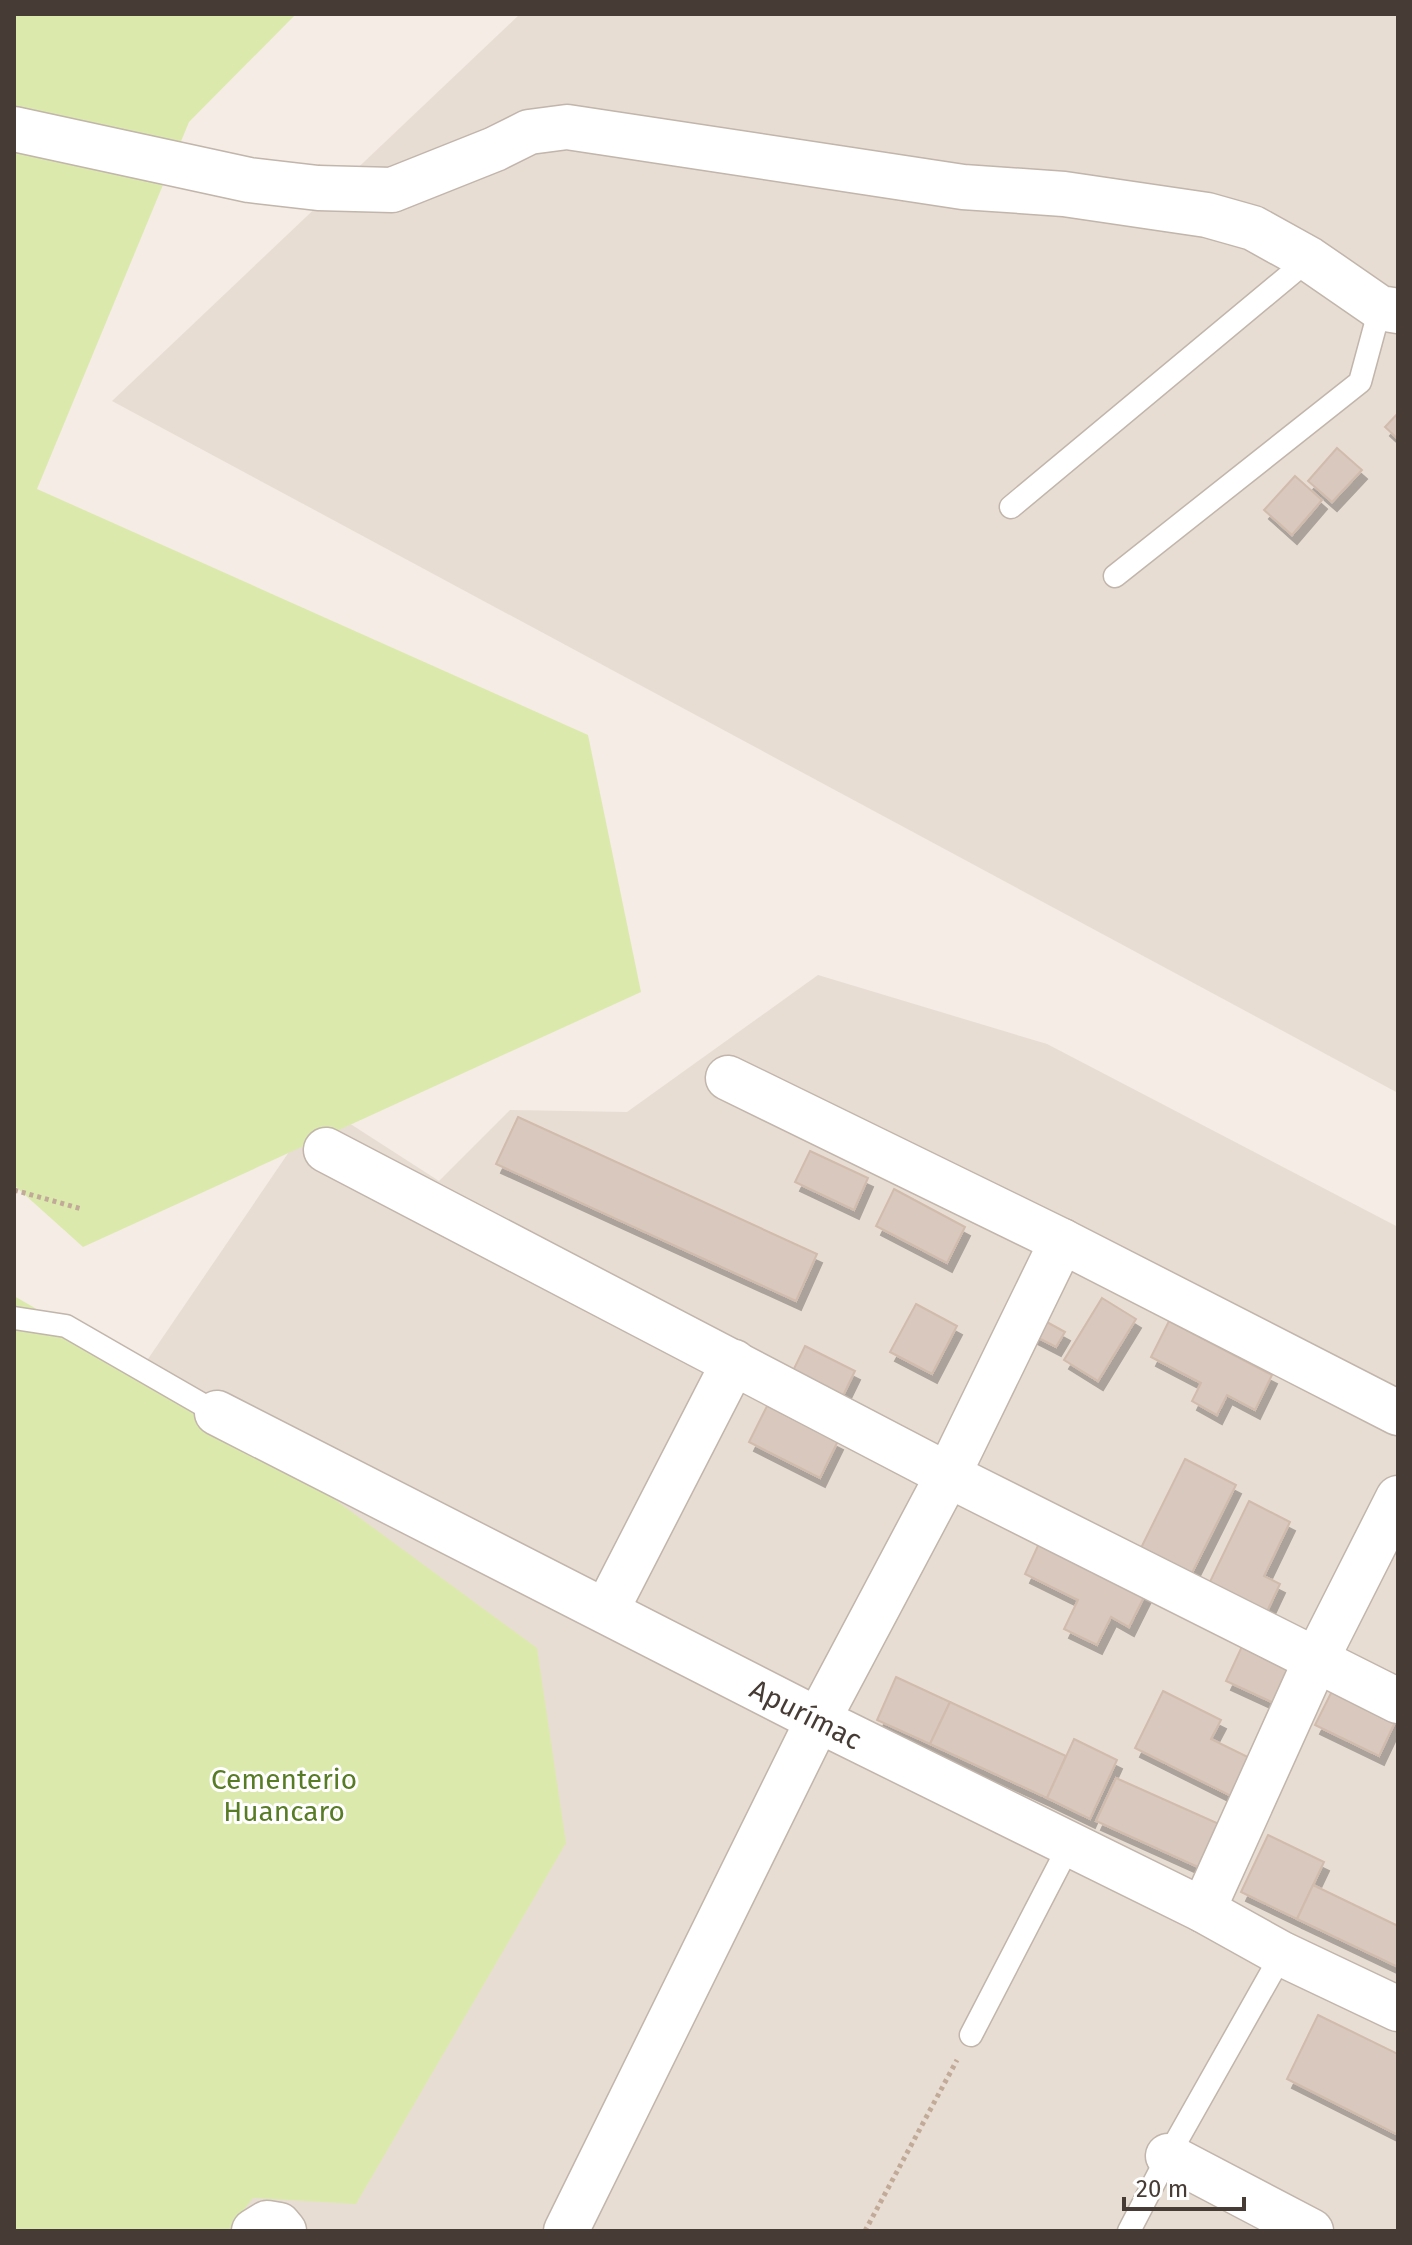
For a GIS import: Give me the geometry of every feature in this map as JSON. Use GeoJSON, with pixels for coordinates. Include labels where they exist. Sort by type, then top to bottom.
{"type":"FeatureCollection","features":[{"type":"Feature","properties":{"kind":"street"},"geometry":{"type":"LineString","coordinates":[[14,129],[249,180],[318,188],[392,190],[529,132],[567,127],[963,187],[1064,194],[1207,215],[1253,228],[1389,310]]}},
{"type":"Feature","properties":{"kind":"street"},"geometry":{"type":"LineString","coordinates":[[728,1078],[1062,1241],[1398,1413]]}},
{"type":"Feature","properties":{"kind":"street"},"geometry":{"type":"LineString","coordinates":[[326,1150],[948,1475],[1398,1701]]}},
{"type":"Feature","properties":{"kind":"street"},"geometry":{"type":"LineString","coordinates":[[566,2231],[818,1720],[948,1475],[1062,1241]]}},
{"type":"Feature","properties":{"kind":"street"},"geometry":{"type":"LineString","coordinates":[[606,1611],[734,1362]]}},
{"type":"Feature","properties":{"kind":"street","name":"Apurímac"},"geometry":{"type":"LineString","coordinates":[[217,1413],[818,1720],[1203,1910],[1282,1954],[1398,2009]]}},
{"type":"Feature","properties":{"kind":"street"},"geometry":{"type":"LineString","coordinates":[[1203,1910],[1315,1662],[1398,1498]]}},
{"type":"Feature","properties":{"kind":"street"},"geometry":{"type":"LineString","coordinates":[[1168,2156],[1311,2231]]}},
{"type":"Feature","properties":{"kind":"lane"},"geometry":{"type":"LineString","coordinates":[[1011,507],[1309,259]]}},
{"type":"Feature","properties":{"kind":"lane"},"geometry":{"type":"LineString","coordinates":[[1115,576],[1360,382],[1389,310]]}},
{"type":"Feature","properties":{"kind":"lane"},"geometry":{"type":"LineString","coordinates":[[14,1318],[66,1326],[217,1413]]}},
{"type":"Feature","properties":{"kind":"lane"},"geometry":{"type":"LineString","coordinates":[[971,2035],[1070,1844]]}},
{"type":"Feature","properties":{"kind":"lane"},"geometry":{"type":"LineString","coordinates":[[1129,2231],[1282,1954]]}},
{"type":"Feature","properties":{"kind":"path"},"geometry":{"type":"LineString","coordinates":[[14,1190],[82,1209]]}},
{"type":"Feature","properties":{"kind":"path"},"geometry":{"type":"LineString","coordinates":[[865,2231],[971,2035]]}},
{"type":"Feature","properties":{"kind":"shaded area"},"geometry":{"type":"Polygon","coordinates":[[[520,14],[1398,14],[1398,1093],[112,401],[520,14]]]}},
{"type":"Feature","properties":{"kind":"shaded area"},"geometry":{"type":"Polygon","coordinates":[[[818,975],[1047,1044],[1398,1227],[1398,2231],[172,2231],[133,1381],[321,1105],[439,1181],[510,1110],[627,1112],[818,975]]]}},
{"type":"Feature","properties":{"kind":"green space"},"geometry":{"type":"Polygon","coordinates":[[[14,14],[296,14],[189,122],[37,489],[588,735],[641,992],[83,1247],[14,1185],[14,14]]]}},
{"type":"Feature","properties":{"kind":"green space","name":"Cementerio Huancaro"},"geometry":{"type":"Polygon","coordinates":[[[14,1296],[217,1413],[537,1648],[566,1843],[356,2204],[253,2198],[228,2231],[14,2231],[14,1296]]]}},
{"type":"Feature","properties":{"kind":"building"},"geometry":{"type":"Polygon","coordinates":[[[1398,413],[1398,439],[1385,427],[1398,413]]]}},
{"type":"Feature","properties":{"kind":"building"},"geometry":{"type":"Polygon","coordinates":[[[1337,448],[1362,470],[1332,502],[1308,481],[1337,448]]]}},
{"type":"Feature","properties":{"kind":"building"},"geometry":{"type":"Polygon","coordinates":[[[1295,476],[1322,500],[1292,535],[1264,510],[1295,476]]]}},
{"type":"Feature","properties":{"kind":"building"},"geometry":{"type":"Polygon","coordinates":[[[518,1117],[817,1254],[796,1301],[496,1164],[518,1117]]]}},
{"type":"Feature","properties":{"kind":"building"},"geometry":{"type":"Polygon","coordinates":[[[810,1151],[868,1178],[854,1210],[795,1182],[810,1151]]]}},
{"type":"Feature","properties":{"kind":"building"},"geometry":{"type":"Polygon","coordinates":[[[894,1189],[965,1227],[947,1263],[876,1226],[894,1189]]]}},
{"type":"Feature","properties":{"kind":"building"},"geometry":{"type":"Polygon","coordinates":[[[1102,1298],[1136,1319],[1098,1381],[1064,1360],[1102,1298]]]}},
{"type":"Feature","properties":{"kind":"building"},"geometry":{"type":"Polygon","coordinates":[[[916,1304],[957,1326],[932,1374],[890,1352],[916,1304]]]}},
{"type":"Feature","properties":{"kind":"building"},"geometry":{"type":"Polygon","coordinates":[[[1034,1315],[1065,1332],[1056,1347],[1025,1331],[1034,1315]]]}},
{"type":"Feature","properties":{"kind":"building"},"geometry":{"type":"Polygon","coordinates":[[[1169,1321],[1272,1375],[1255,1410],[1227,1395],[1217,1415],[1192,1401],[1201,1383],[1151,1357],[1169,1321]]]}},
{"type":"Feature","properties":{"kind":"building"},"geometry":{"type":"Polygon","coordinates":[[[805,1346],[855,1371],[838,1406],[788,1381],[805,1346]]]}},
{"type":"Feature","properties":{"kind":"building"},"geometry":{"type":"Polygon","coordinates":[[[767,1406],[838,1441],[820,1478],[749,1442],[767,1406]]]}},
{"type":"Feature","properties":{"kind":"building"},"geometry":{"type":"Polygon","coordinates":[[[1185,1459],[1236,1485],[1187,1583],[1136,1558],[1185,1459]]]}},
{"type":"Feature","properties":{"kind":"building"},"geometry":{"type":"Polygon","coordinates":[[[1249,1501],[1290,1522],[1264,1576],[1280,1584],[1263,1620],[1205,1592],[1249,1501]]]}},
{"type":"Feature","properties":{"kind":"building"},"geometry":{"type":"Polygon","coordinates":[[[1041,1539],[1147,1591],[1129,1627],[1111,1617],[1097,1645],[1064,1629],[1078,1600],[1025,1574],[1041,1539]]]}},
{"type":"Feature","properties":{"kind":"building"},"geometry":{"type":"Polygon","coordinates":[[[1244,1642],[1304,1670],[1287,1709],[1226,1681],[1244,1642]]]}},
{"type":"Feature","properties":{"kind":"building"},"geometry":{"type":"Polygon","coordinates":[[[896,1677],[950,1702],[930,1744],[877,1720],[896,1677]]]}},
{"type":"Feature","properties":{"kind":"building"},"geometry":{"type":"Polygon","coordinates":[[[1334,1687],[1397,1718],[1379,1756],[1315,1725],[1334,1687]]]}},
{"type":"Feature","properties":{"kind":"building"},"geometry":{"type":"Polygon","coordinates":[[[1163,1691],[1221,1720],[1211,1739],[1264,1765],[1245,1803],[1135,1748],[1163,1691]]]}},
{"type":"Feature","properties":{"kind":"building"},"geometry":{"type":"Polygon","coordinates":[[[950,1702],[1066,1756],[1047,1798],[930,1744],[950,1702]]]}},
{"type":"Feature","properties":{"kind":"building"},"geometry":{"type":"Polygon","coordinates":[[[1074,1739],[1117,1760],[1090,1819],[1047,1798],[1074,1739]]]}},
{"type":"Feature","properties":{"kind":"building"},"geometry":{"type":"Polygon","coordinates":[[[1116,1778],[1228,1828],[1209,1872],[1096,1821],[1116,1778]]]}},
{"type":"Feature","properties":{"kind":"building"},"geometry":{"type":"Polygon","coordinates":[[[1268,1835],[1324,1862],[1297,1919],[1241,1892],[1268,1835]]]}},
{"type":"Feature","properties":{"kind":"building"},"geometry":{"type":"Polygon","coordinates":[[[1313,1885],[1398,1926],[1398,1967],[1297,1919],[1313,1885]]]}},
{"type":"Feature","properties":{"kind":"building"},"geometry":{"type":"Polygon","coordinates":[[[1318,2015],[1398,2054],[1398,2135],[1287,2079],[1318,2015]]]}}]}
